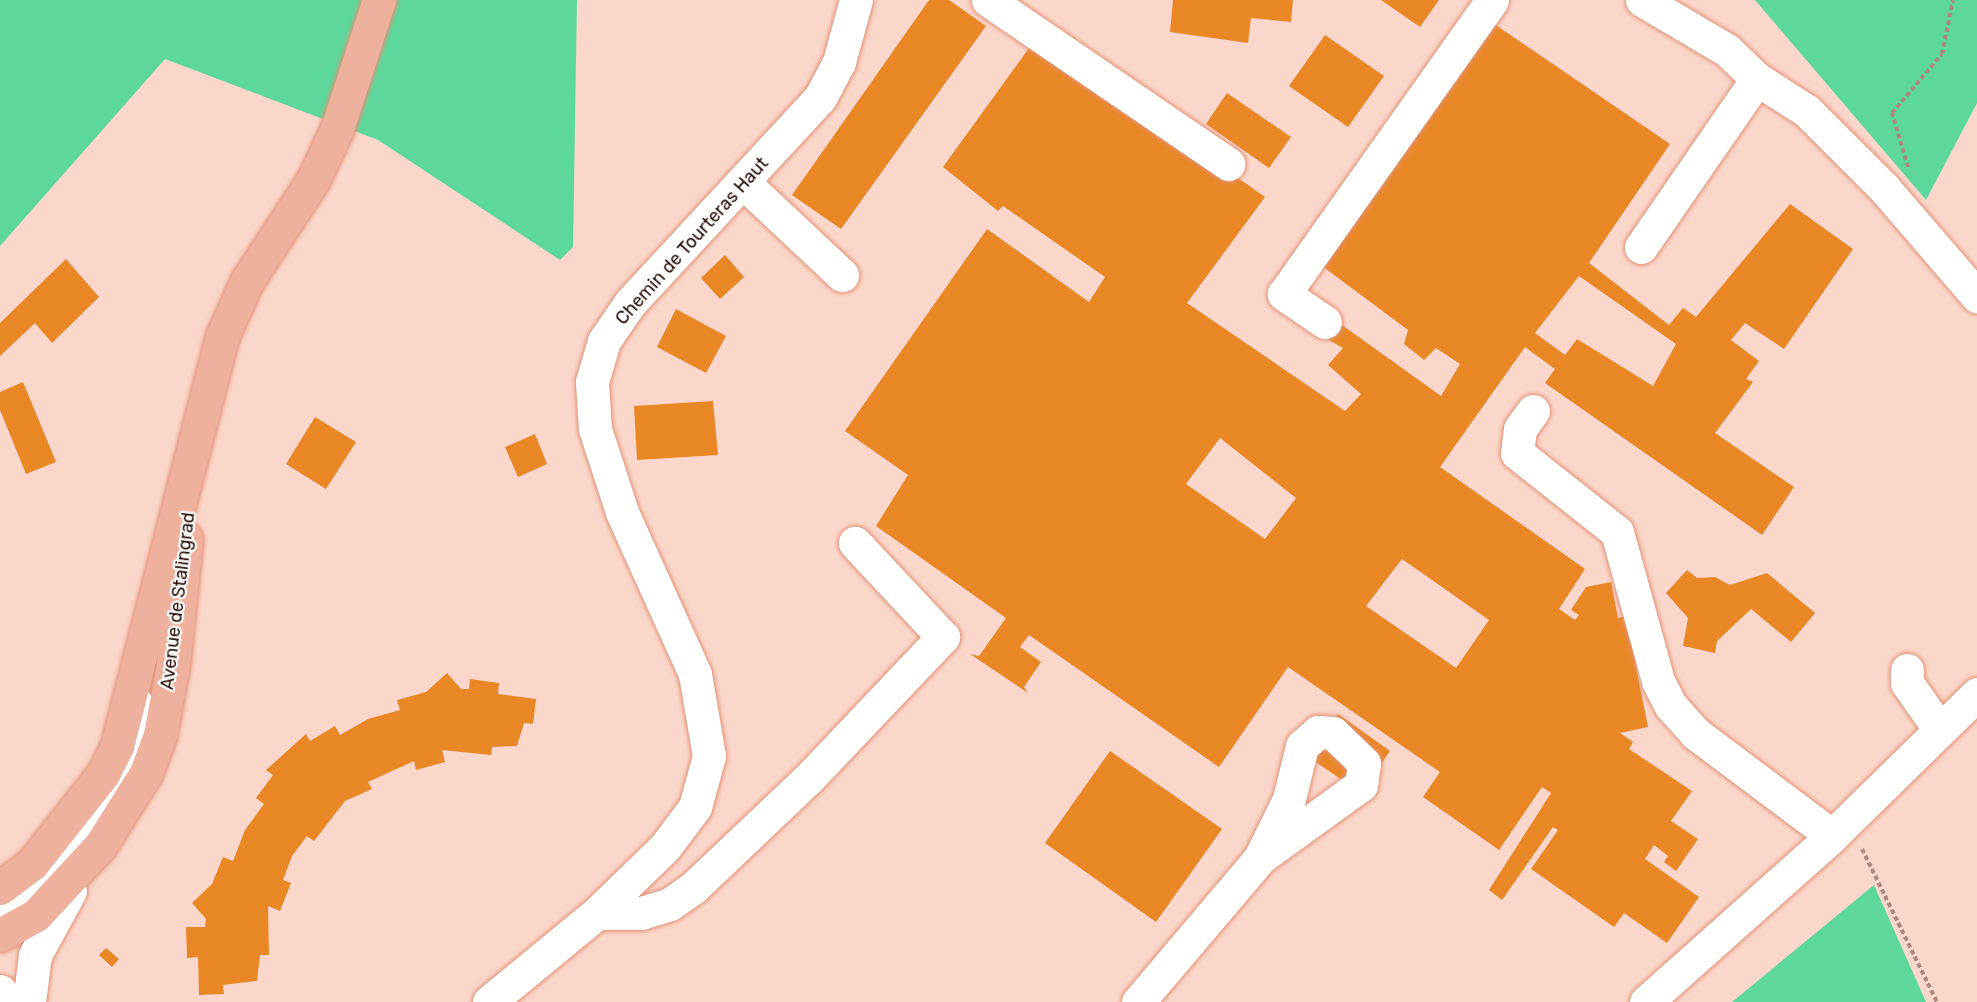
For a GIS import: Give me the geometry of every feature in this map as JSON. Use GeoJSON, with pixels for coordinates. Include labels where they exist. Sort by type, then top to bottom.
{"type":"FeatureCollection","features":[{"type":"Feature","properties":{"kind":"main road","name":"Avenue de Stalingrad"},"geometry":{"type":"LineString","coordinates":[[0,888],[32,864],[103,774],[134,698],[197,421],[222,337],[247,281],[313,180],[337,129],[379,0]]}},
{"type":"Feature","properties":{"kind":"main road","name":"Avenue de Stalingrad"},"geometry":{"type":"LineString","coordinates":[[0,935],[36,915],[100,846],[146,773],[160,735],[177,639],[197,421]]}},
{"type":"Feature","properties":{"kind":"street","name":"Chemin de Tourteras Haut"},"geometry":{"type":"LineString","coordinates":[[489,1002],[597,913],[664,847],[695,807],[709,756],[695,674],[622,512],[595,429],[592,382],[604,340],[630,303],[743,182],[825,89],[856,0]]}},
{"type":"Feature","properties":{"kind":"street"},"geometry":{"type":"LineString","coordinates":[[988,0],[1228,164]]}},
{"type":"Feature","properties":{"kind":"street"},"geometry":{"type":"LineString","coordinates":[[1325,322],[1284,294],[1492,0]]}},
{"type":"Feature","properties":{"kind":"street"},"geometry":{"type":"LineString","coordinates":[[1642,0],[1727,50],[1756,79],[1807,111],[1904,212],[1977,296]]}},
{"type":"Feature","properties":{"kind":"street"},"geometry":{"type":"LineString","coordinates":[[1641,247],[1756,79]]}},
{"type":"Feature","properties":{"kind":"street"},"geometry":{"type":"LineString","coordinates":[[743,182],[842,275]]}},
{"type":"Feature","properties":{"kind":"street"},"geometry":{"type":"LineString","coordinates":[[1533,411],[1520,429],[1517,453],[1617,532],[1658,681],[1671,706],[1695,733],[1845,838]]}},
{"type":"Feature","properties":{"kind":"street"},"geometry":{"type":"LineString","coordinates":[[597,913],[641,913],[670,904],[693,888],[809,778],[942,637],[855,543]]}},
{"type":"Feature","properties":{"kind":"street"},"geometry":{"type":"LineString","coordinates":[[1907,670],[1907,683],[1940,730]]}},
{"type":"Feature","properties":{"kind":"street"},"geometry":{"type":"LineString","coordinates":[[1646,1002],[1845,838],[1940,730],[1977,694]]}},
{"type":"Feature","properties":{"kind":"street"},"geometry":{"type":"LineString","coordinates":[[0,917],[46,882],[125,780],[145,719],[134,698]]}},
{"type":"Feature","properties":{"kind":"street"},"geometry":{"type":"LineString","coordinates":[[29,1002],[35,955],[48,924],[100,846]]}},
{"type":"Feature","properties":{"kind":"street"},"geometry":{"type":"LineString","coordinates":[[1138,1002],[1260,858]]}},
{"type":"Feature","properties":{"kind":"street"},"geometry":{"type":"LineString","coordinates":[[0,991],[6,1002]]}},
{"type":"Feature","properties":{"kind":"path"},"geometry":{"type":"LineString","coordinates":[[1904,212],[1908,164],[1892,128],[1892,113],[1942,54],[1953,0]]}},
{"type":"Feature","properties":{"kind":"path"},"geometry":{"type":"LineString","coordinates":[[1845,838],[1937,1002]]}},
{"type":"Feature","properties":{"kind":"green space"},"geometry":{"type":"Polygon","coordinates":[[[0,0],[577,0],[573,247],[560,260],[378,140],[165,59],[0,246],[0,0]]]}},
{"type":"Feature","properties":{"kind":"green space"},"geometry":{"type":"Polygon","coordinates":[[[1755,0],[1977,0],[1977,103],[1926,200],[1755,0]]]}},
{"type":"Feature","properties":{"kind":"green space"},"geometry":{"type":"Polygon","coordinates":[[[1874,885],[1926,1002],[1732,1002],[1874,885]]]}},
{"type":"Feature","properties":{"kind":"building"},"geometry":{"type":"Polygon","coordinates":[[[929,0],[949,0],[986,26],[841,229],[792,195],[929,0]]]}},
{"type":"Feature","properties":{"kind":"building"},"geometry":{"type":"Polygon","coordinates":[[[1173,0],[1293,0],[1291,22],[1251,18],[1248,43],[1170,32],[1173,0]]]}},
{"type":"Feature","properties":{"kind":"building"},"geometry":{"type":"Polygon","coordinates":[[[1381,0],[1439,0],[1420,27],[1381,0]]]}},
{"type":"Feature","properties":{"kind":"building"},"geometry":{"type":"Polygon","coordinates":[[[1487,19],[1670,144],[1589,263],[1669,325],[1683,308],[1696,317],[1790,204],[1853,249],[1784,349],[1745,323],[1731,340],[1759,361],[1746,379],[1753,382],[1715,433],[1794,487],[1762,535],[1545,383],[1555,369],[1525,347],[1440,467],[1585,569],[1559,609],[1575,620],[1579,615],[1571,610],[1586,587],[1611,582],[1618,618],[1626,616],[1648,727],[1620,733],[1633,742],[1629,749],[1692,791],[1671,821],[1698,839],[1676,871],[1664,862],[1668,856],[1654,845],[1645,859],[1699,897],[1667,943],[1624,913],[1614,927],[1531,869],[1558,830],[1553,827],[1502,900],[1489,890],[1551,793],[1542,787],[1499,850],[1423,797],[1440,772],[1288,667],[1219,767],[1029,635],[1020,647],[1041,662],[1024,687],[1028,693],[970,654],[979,656],[1006,618],[876,526],[908,475],[845,431],[987,229],[1089,302],[1105,277],[1003,206],[998,211],[943,167],[1037,37],[1265,197],[1187,303],[1345,411],[1361,394],[1328,365],[1343,348],[1327,339],[1335,320],[1441,396],[1460,364],[1436,348],[1424,360],[1404,344],[1408,330],[1318,263],[1487,19]],[[1579,276],[1535,333],[1565,355],[1577,339],[1653,386],[1676,344],[1579,276]],[[1220,438],[1186,484],[1265,539],[1296,498],[1220,438]],[[1402,559],[1366,606],[1456,668],[1489,620],[1402,559]]]}},
{"type":"Feature","properties":{"kind":"building"},"geometry":{"type":"Polygon","coordinates":[[[1325,35],[1384,76],[1348,127],[1289,86],[1325,35]]]}},
{"type":"Feature","properties":{"kind":"building"},"geometry":{"type":"Polygon","coordinates":[[[1227,93],[1291,137],[1269,168],[1206,124],[1227,93]]]}},
{"type":"Feature","properties":{"kind":"building"},"geometry":{"type":"Polygon","coordinates":[[[725,255],[744,277],[720,299],[701,278],[725,255]]]}},
{"type":"Feature","properties":{"kind":"building"},"geometry":{"type":"Polygon","coordinates":[[[66,259],[99,297],[52,343],[35,323],[0,356],[0,323],[66,259]]]}},
{"type":"Feature","properties":{"kind":"building"},"geometry":{"type":"Polygon","coordinates":[[[676,309],[726,336],[706,373],[657,347],[676,309]]]}},
{"type":"Feature","properties":{"kind":"building"},"geometry":{"type":"Polygon","coordinates":[[[23,382],[56,462],[26,474],[0,410],[0,392],[23,382]]]}},
{"type":"Feature","properties":{"kind":"building"},"geometry":{"type":"Polygon","coordinates":[[[713,401],[718,455],[637,460],[634,406],[713,401]]]}},
{"type":"Feature","properties":{"kind":"building"},"geometry":{"type":"Polygon","coordinates":[[[315,417],[356,442],[326,489],[286,464],[315,417]]]}},
{"type":"Feature","properties":{"kind":"building"},"geometry":{"type":"Polygon","coordinates":[[[535,434],[547,464],[518,477],[505,447],[535,434]]]}},
{"type":"Feature","properties":{"kind":"building"},"geometry":{"type":"Polygon","coordinates":[[[1687,570],[1697,578],[1715,577],[1730,585],[1767,573],[1815,613],[1791,642],[1751,609],[1717,641],[1715,653],[1683,646],[1688,618],[1666,593],[1687,570]]]}},
{"type":"Feature","properties":{"kind":"building"},"geometry":{"type":"Polygon","coordinates":[[[447,673],[461,689],[469,689],[470,679],[499,683],[498,694],[536,699],[533,724],[524,723],[517,746],[492,747],[491,755],[442,750],[445,762],[416,770],[414,761],[368,782],[372,789],[345,801],[314,841],[307,836],[292,856],[283,880],[291,883],[280,911],[268,906],[269,955],[260,955],[257,981],[223,985],[224,994],[199,995],[198,957],[187,958],[186,927],[205,927],[206,919],[192,903],[212,884],[223,857],[233,861],[245,830],[264,804],[256,798],[273,775],[266,770],[306,734],[310,741],[335,726],[340,735],[368,719],[400,710],[397,700],[426,692],[447,673]]]}},
{"type":"Feature","properties":{"kind":"building"},"geometry":{"type":"Polygon","coordinates":[[[1338,714],[1390,751],[1361,793],[1307,756],[1338,714]]]}},
{"type":"Feature","properties":{"kind":"building"},"geometry":{"type":"Polygon","coordinates":[[[1110,751],[1222,829],[1156,922],[1045,843],[1110,751]]]}},
{"type":"Feature","properties":{"kind":"building"},"geometry":{"type":"Polygon","coordinates":[[[106,948],[119,959],[112,967],[99,955],[106,948]]]}}]}
